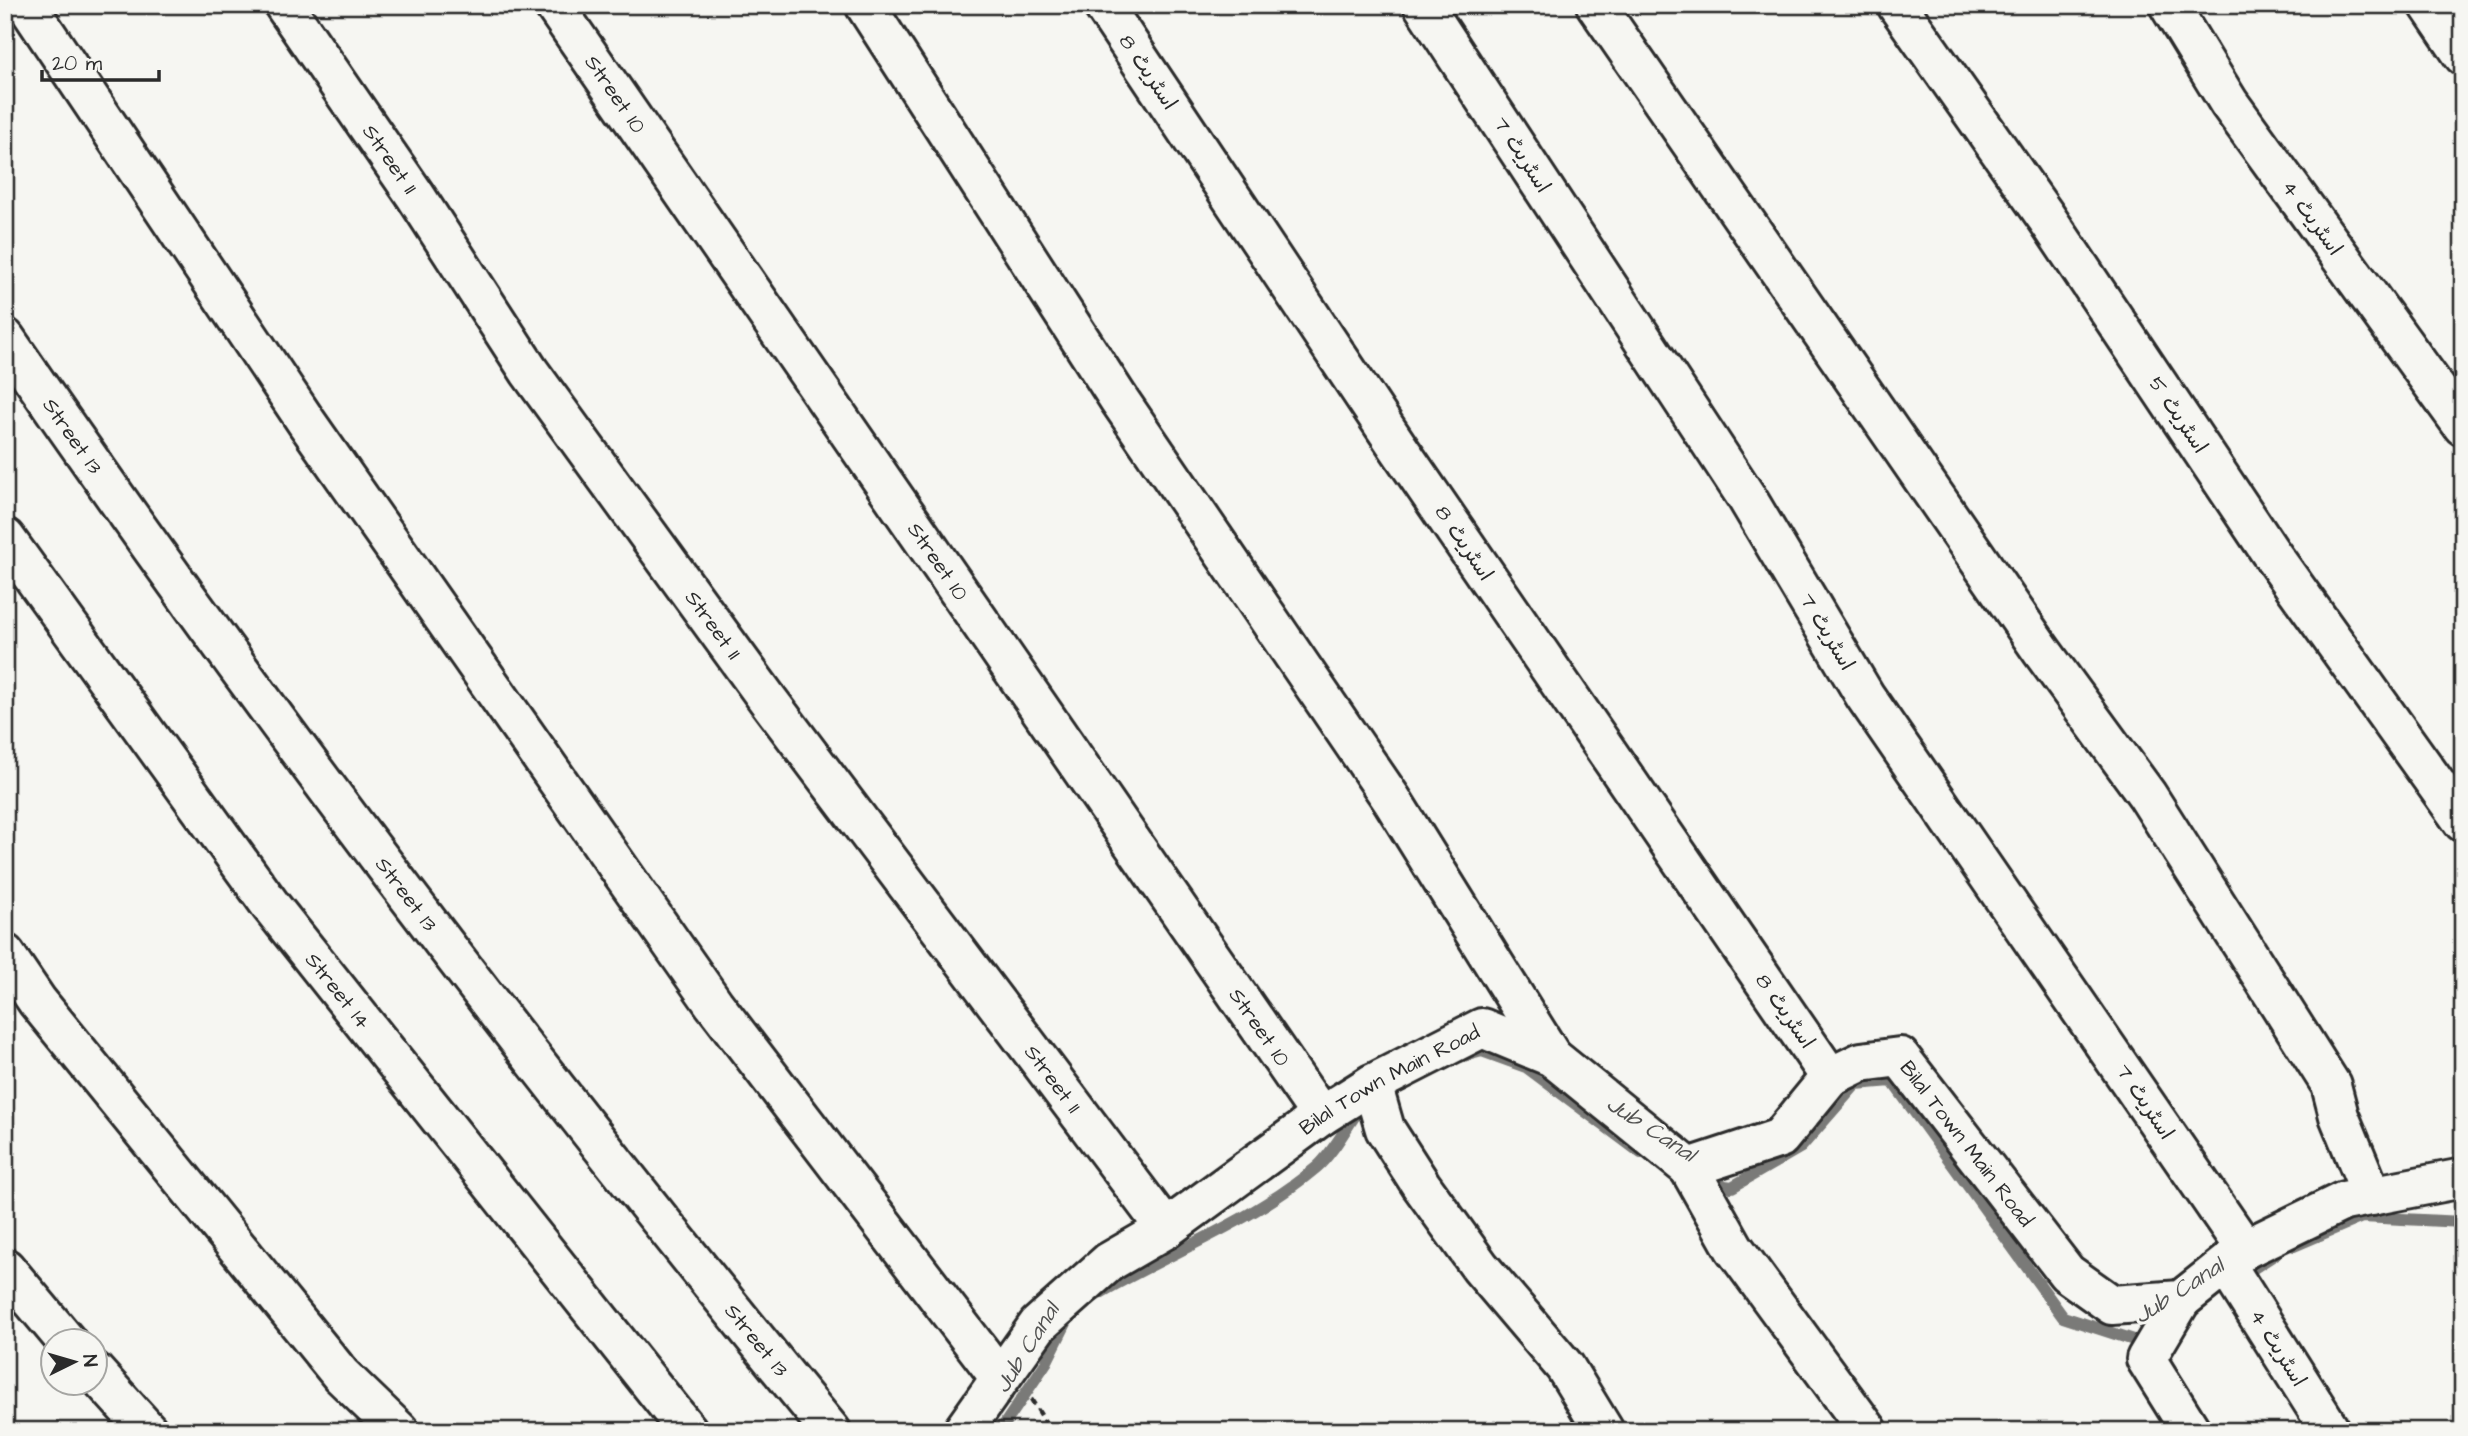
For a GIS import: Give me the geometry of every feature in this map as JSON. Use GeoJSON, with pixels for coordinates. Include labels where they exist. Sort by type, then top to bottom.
{"type":"FeatureCollection","features":[{"type":"Feature","properties":{"kind":"street"},"geometry":{"type":"LineString","coordinates":[[27,5],[307,423],[714,1004],[1000,1378]]}},
{"type":"Feature","properties":{"kind":"street","name":"Street 11"},"geometry":{"type":"LineString","coordinates":[[284,5],[415,195],[537,382],[768,700],[1166,1229]]}},
{"type":"Feature","properties":{"kind":"street","name":"Street 10"},"geometry":{"type":"LineString","coordinates":[[554,5],[1321,1116]]}},
{"type":"Feature","properties":{"kind":"street"},"geometry":{"type":"LineString","coordinates":[[865,5],[1118,398],[1392,800],[1552,1057]]}},
{"type":"Feature","properties":{"kind":"street","name":"اسٹریٹ 8"},"geometry":{"type":"LineString","coordinates":[[1103,5],[1398,447],[1830,1077]]}},
{"type":"Feature","properties":{"kind":"street","name":"اسٹریٹ 7"},"geometry":{"type":"LineString","coordinates":[[1423,5],[1747,498],[1865,696],[2235,1257]]}},
{"type":"Feature","properties":{"kind":"street"},"geometry":{"type":"LineString","coordinates":[[1596,5],[1946,513],[2147,795],[2331,1085],[2339,1116],[2372,1196]]}},
{"type":"Feature","properties":{"kind":"street","name":"اسٹریٹ 5"},"geometry":{"type":"LineString","coordinates":[[1897,5],[2046,217],[2270,552],[2463,821]]}},
{"type":"Feature","properties":{"kind":"street","name":"اسٹریٹ 4"},"geometry":{"type":"LineString","coordinates":[[2169,5],[2229,103],[2463,426]]}},
{"type":"Feature","properties":{"kind":"street"},"geometry":{"type":"LineString","coordinates":[[2429,5],[2463,55]]}},
{"type":"Feature","properties":{"kind":"street","name":"Street 13"},"geometry":{"type":"LineString","coordinates":[[5,338],[362,838],[723,1299],[831,1431]]}},
{"type":"Feature","properties":{"kind":"street","name":"Street 14"},"geometry":{"type":"LineString","coordinates":[[5,538],[271,905],[688,1431]]}},
{"type":"Feature","properties":{"kind":"street"},"geometry":{"type":"LineString","coordinates":[[5,954],[37,1001],[341,1375],[399,1431]]}},
{"type":"Feature","properties":{"kind":"street","name":"Bilal Town Main Road"},"geometry":{"type":"LineString","coordinates":[[963,1431],[1038,1325],[1099,1270],[1166,1229],[1321,1116],[1372,1084],[1482,1028],[1552,1057],[1689,1168],[1780,1138],[1830,1077],[1861,1062],[1900,1057],[2067,1273],[2112,1305],[2181,1300]]}},
{"type":"Feature","properties":{"kind":"street"},"geometry":{"type":"LineString","coordinates":[[1372,1084],[1385,1129],[1421,1185],[1480,1267],[1565,1367],[1604,1431]]}},
{"type":"Feature","properties":{"kind":"street"},"geometry":{"type":"LineString","coordinates":[[1689,1168],[1734,1248],[1868,1431]]}},
{"type":"Feature","properties":{"kind":"street"},"geometry":{"type":"LineString","coordinates":[[2191,1431],[2146,1359],[2181,1300],[2235,1257],[2344,1201],[2463,1178]]}},
{"type":"Feature","properties":{"kind":"street","name":"اسٹریٹ 4"},"geometry":{"type":"LineString","coordinates":[[2235,1257],[2331,1431]]}},
{"type":"Feature","properties":{"kind":"street"},"geometry":{"type":"LineString","coordinates":[[5,1268],[55,1328]]}},
{"type":"Feature","properties":{"kind":"street"},"geometry":{"type":"LineString","coordinates":[[108,1387],[148,1431]]}},
{"type":"Feature","properties":{"kind":"waterway","name":"Jub Canal"},"geometry":{"type":"LineString","coordinates":[[1460,1057],[1482,1051],[1526,1067],[1641,1153]]}},
{"type":"Feature","properties":{"kind":"waterway","name":"Jub Canal"},"geometry":{"type":"LineString","coordinates":[[1704,1183],[1732,1187],[1801,1147],[1856,1084],[1892,1081],[2063,1317],[2140,1342],[2148,1336]]}},
{"type":"Feature","properties":{"kind":"waterway","name":"Jub Canal"},"geometry":{"type":"LineString","coordinates":[[1095,1296],[1237,1221],[1292,1187],[1323,1161],[1361,1107]]}},
{"type":"Feature","properties":{"kind":"waterway","name":"Jub Canal"},"geometry":{"type":"LineString","coordinates":[[2294,1246],[2362,1217],[2463,1222]]}},
{"type":"Feature","properties":{"kind":"waterway","name":"Jub Canal"},"geometry":{"type":"LineString","coordinates":[[2240,1277],[2277,1253]]}},
{"type":"Feature","properties":{"kind":"waterway","name":"Jub Canal"},"geometry":{"type":"LineString","coordinates":[[1000,1431],[1046,1363],[1070,1315]]}}]}
